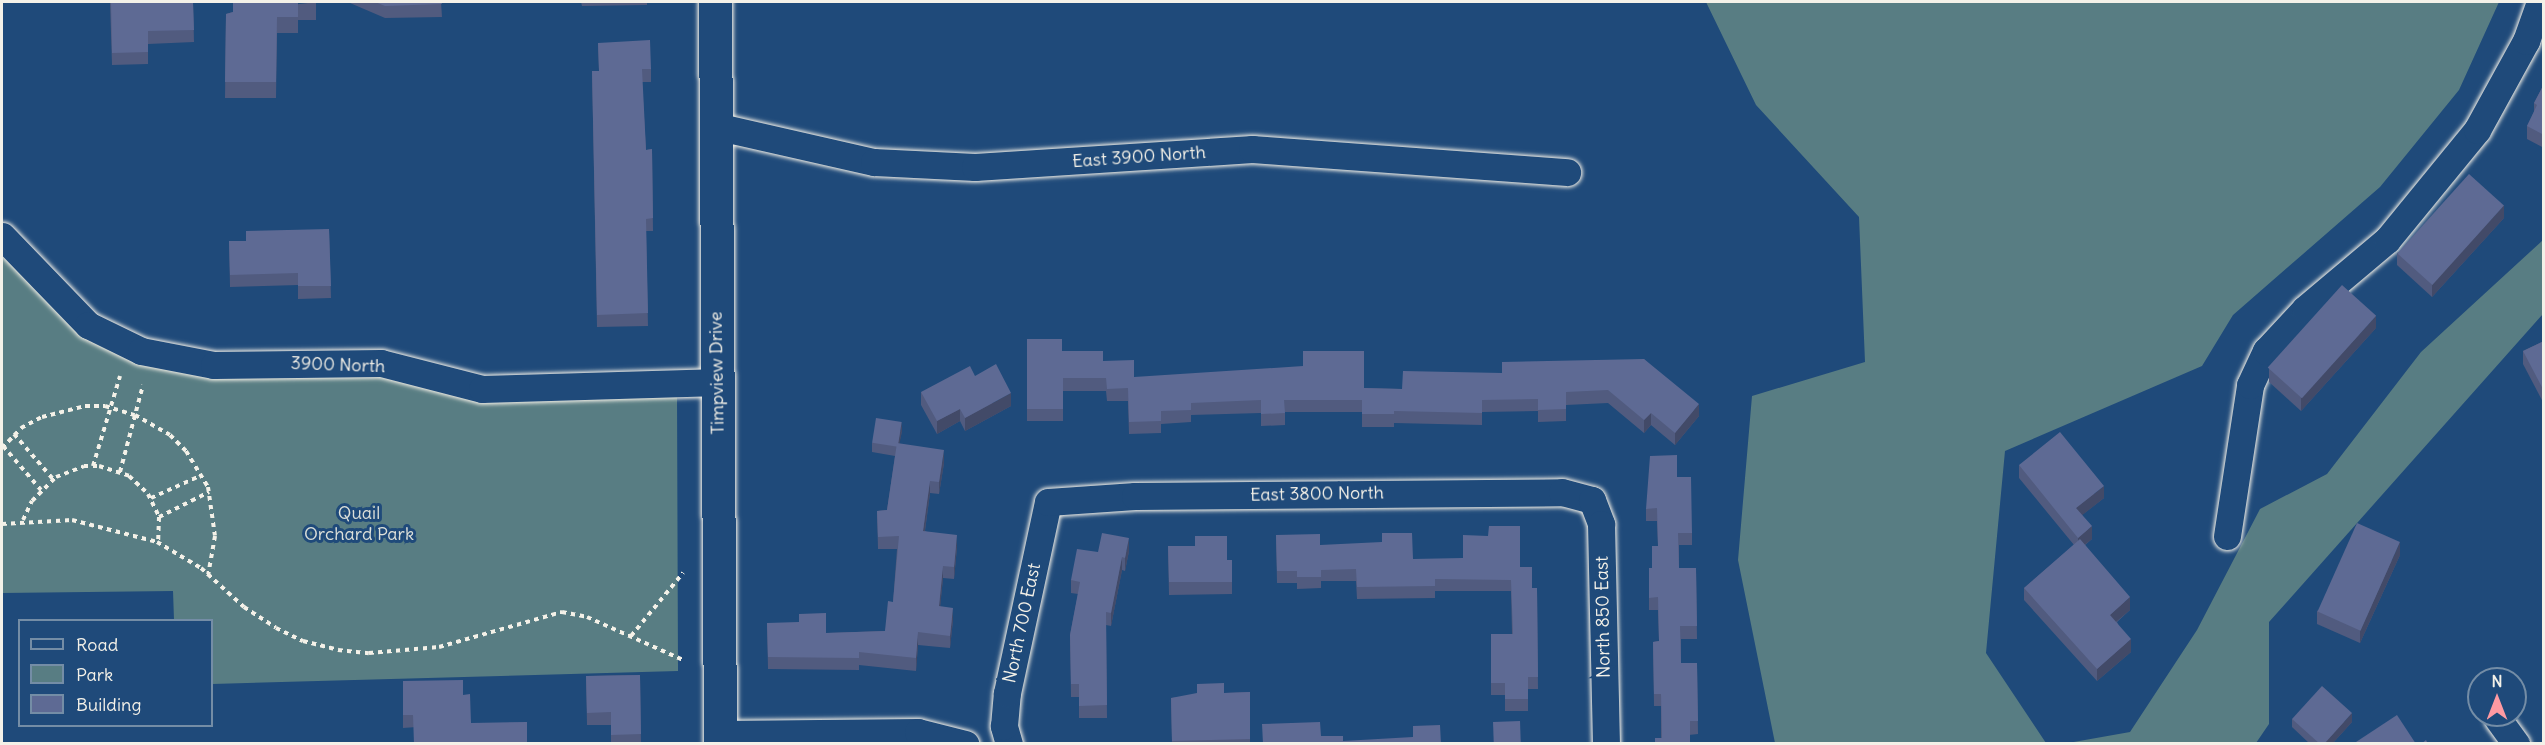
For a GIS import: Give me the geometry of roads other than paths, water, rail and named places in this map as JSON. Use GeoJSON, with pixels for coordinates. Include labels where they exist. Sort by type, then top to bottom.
{"type":"FeatureCollection","features":[{"type":"Feature","properties":{"kind":"street","name":"Timpview Drive"},"geometry":{"type":"LineString","coordinates":[[715,2],[720,739]]}},
{"type":"Feature","properties":{"kind":"street"},"geometry":{"type":"LineString","coordinates":[[2227,536],[2250,385],[2266,351],[2305,309],[2387,240],[2477,130],[2526,40],[2540,2]]}},
{"type":"Feature","properties":{"kind":"street","name":"East 3900 North"},"geometry":{"type":"LineString","coordinates":[[715,126],[874,162],[975,168],[1252,149],[1567,172]]}},
{"type":"Feature","properties":{"kind":"street","name":"3900 North"},"geometry":{"type":"LineString","coordinates":[[2,236],[88,324],[141,351],[214,364],[381,363],[482,389],[717,382]]}},
{"type":"Feature","properties":{"kind":"street","name":"East 3800 North"},"geometry":{"type":"LineString","coordinates":[[1048,502],[1135,496],[1539,492],[1562,492],[1585,499]]}},
{"type":"Feature","properties":{"kind":"street","name":"North 850 East"},"geometry":{"type":"LineString","coordinates":[[1585,499],[1592,500],[1601,524],[1606,744]]}},
{"type":"Feature","properties":{"kind":"street","name":"North 700 East"},"geometry":{"type":"LineString","coordinates":[[1009,744],[1004,726],[1007,693],[1048,502]]}},
{"type":"Feature","properties":{"kind":"street"},"geometry":{"type":"LineString","coordinates":[[2504,727],[2516,744]]}},
{"type":"Feature","properties":{"kind":"street"},"geometry":{"type":"LineString","coordinates":[[720,739],[918,732],[965,744]]}},
{"type":"Feature","properties":{"kind":"park label","name":"Quail Orchard Park"},"geometry":{"type":"Point","coordinates":[359,524]}}]}
